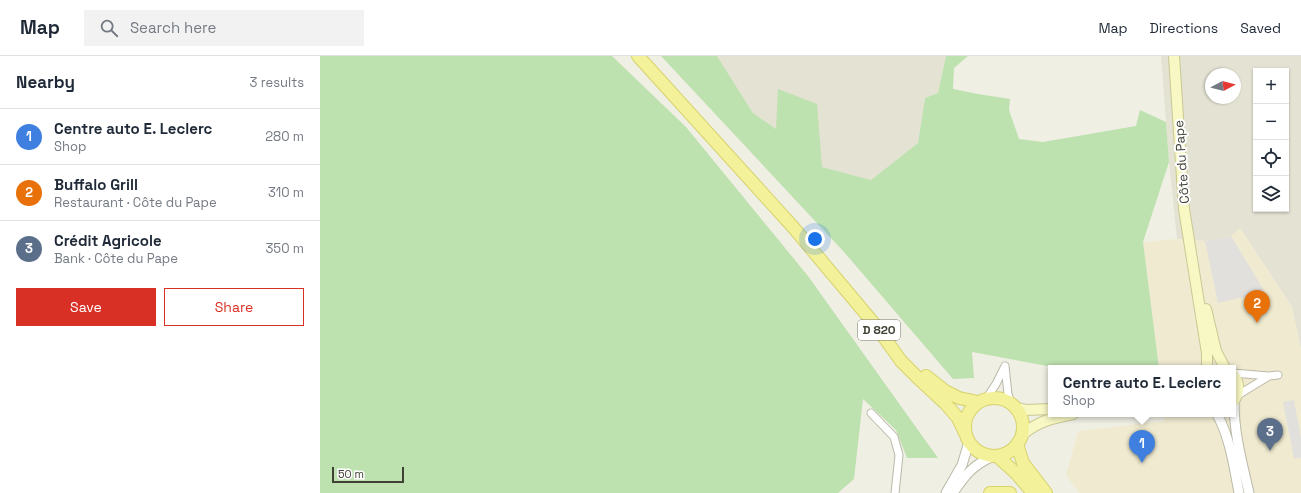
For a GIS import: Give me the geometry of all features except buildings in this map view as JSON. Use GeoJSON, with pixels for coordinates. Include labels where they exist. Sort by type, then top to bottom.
{"type":"FeatureCollection","features":[{"type":"Feature","properties":{"kind":"main road","name":"D 820"},"geometry":{"type":"LineString","coordinates":[[638,56],[793,227],[876,326],[901,361],[945,403],[958,418],[967,437]]}},
{"type":"Feature","properties":{"kind":"main road","name":"Côte du Pape"},"geometry":{"type":"LineString","coordinates":[[1174,56],[1184,209],[1207,353],[1207,365]]}},
{"type":"Feature","properties":{"kind":"main road","name":"D 820"},"geometry":{"type":"LineString","coordinates":[[793,227],[839,272],[868,305],[904,353],[927,377],[945,391],[959,398],[982,400]]}},
{"type":"Feature","properties":{"kind":"main road","name":"Côte du Pape"},"geometry":{"type":"LineString","coordinates":[[1194,267],[1216,351],[1223,365]]}},
{"type":"Feature","properties":{"kind":"main road"},"geometry":{"type":"LineString","coordinates":[[1236,378],[1239,387],[1236,397]]}},
{"type":"Feature","properties":{"kind":"main road"},"geometry":{"type":"LineString","coordinates":[[1048,409],[1026,410],[1000,399],[982,400],[968,414],[965,423],[967,437],[975,449],[983,454],[995,456],[1011,451],[1030,429],[1042,422],[1061,417]]}},
{"type":"Feature","properties":{"kind":"main road"},"geometry":{"type":"LineString","coordinates":[[1014,406],[1021,417],[1023,426],[1020,440],[1023,463],[1046,493]]}},
{"type":"Feature","properties":{"kind":"main road"},"geometry":{"type":"LineString","coordinates":[[995,456],[1016,473],[1032,493]]}},
{"type":"Feature","properties":{"kind":"main road"},"geometry":{"type":"LineString","coordinates":[[990,493],[1010,493]]}},
{"type":"Feature","properties":{"kind":"street"},"geometry":{"type":"LineString","coordinates":[[982,400],[996,384],[1005,366],[1008,394],[1014,406]]}},
{"type":"Feature","properties":{"kind":"street"},"geometry":{"type":"LineString","coordinates":[[1236,373],[1269,376],[1278,374]]}},
{"type":"Feature","properties":{"kind":"street"},"geometry":{"type":"LineString","coordinates":[[1236,399],[1269,376]]}},
{"type":"Feature","properties":{"kind":"street"},"geometry":{"type":"LineString","coordinates":[[871,412],[894,437],[899,456],[895,493]]}},
{"type":"Feature","properties":{"kind":"street"},"geometry":{"type":"LineString","coordinates":[[1219,417],[1229,445],[1239,493]]}},
{"type":"Feature","properties":{"kind":"street"},"geometry":{"type":"LineString","coordinates":[[1234,417],[1237,442],[1249,493]]}},
{"type":"Feature","properties":{"kind":"street"},"geometry":{"type":"LineString","coordinates":[[946,493],[962,465],[967,437]]}},
{"type":"Feature","properties":{"kind":"street"},"geometry":{"type":"LineString","coordinates":[[954,493],[962,479],[972,468],[995,456]]}},
{"type":"Feature","properties":{"kind":"shaded area"},"geometry":{"type":"Polygon","coordinates":[[[717,56],[946,56],[938,93],[925,98],[918,143],[871,180],[822,167],[776,129],[753,113],[717,56]]]}},
{"type":"Feature","properties":{"kind":"shaded area"},"geometry":{"type":"Polygon","coordinates":[[[1161,56],[1301,56],[1301,350],[1292,307],[1240,228],[1231,236],[1205,241],[1177,239],[1169,162],[1161,56]]]}},
{"type":"Feature","properties":{"kind":"shaded area"},"geometry":{"type":"Polygon","coordinates":[[[1240,228],[1292,307],[1301,350],[1301,493],[1079,493],[1066,475],[1078,431],[1165,421],[1164,417],[1236,417],[1236,365],[1159,365],[1143,242],[1177,239],[1205,241],[1231,236],[1240,228]]]}},
{"type":"Feature","properties":{"kind":"shaded area"},"geometry":{"type":"Polygon","coordinates":[[[1231,236],[1265,292],[1218,303],[1205,241],[1231,236]]]}},
{"type":"Feature","properties":{"kind":"shaded area"},"geometry":{"type":"Polygon","coordinates":[[[1294,400],[1301,438],[1301,458],[1294,459],[1283,402],[1294,400]]]}},
{"type":"Feature","properties":{"kind":"green space"},"geometry":{"type":"Polygon","coordinates":[[[320,56],[612,56],[686,127],[808,276],[938,458],[907,458],[896,430],[863,399],[854,479],[838,493],[320,493],[320,56]]]}},
{"type":"Feature","properties":{"kind":"green space"},"geometry":{"type":"Polygon","coordinates":[[[661,56],[717,56],[753,113],[776,129],[778,89],[817,104],[822,167],[871,180],[918,143],[925,98],[938,93],[946,56],[968,56],[954,68],[953,89],[1010,99],[1009,110],[1019,139],[1043,142],[1136,126],[1140,110],[1166,122],[1169,162],[1143,242],[1159,365],[1048,366],[972,352],[974,378],[953,379],[844,252],[661,56]]]}},
{"type":"Feature","properties":{"kind":"place","name":"Buffalo Grill"},"geometry":{"type":"Point","coordinates":[1257,323]}},
{"type":"Feature","properties":{"kind":"place","name":"Crédit Agricole"},"geometry":{"type":"Point","coordinates":[1270,451]}},
{"type":"Feature","properties":{"kind":"place","name":"Centre auto E. Leclerc"},"geometry":{"type":"Point","coordinates":[1142,463]}}]}
